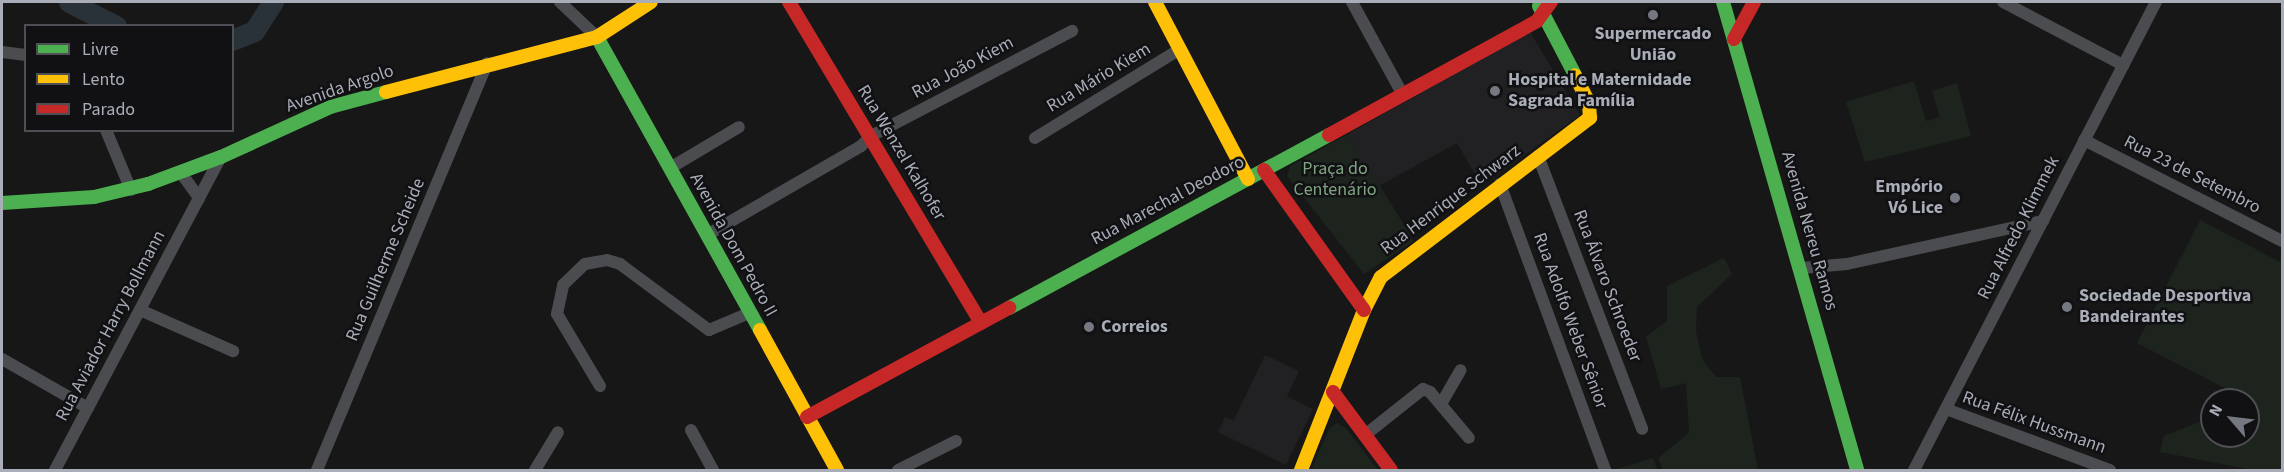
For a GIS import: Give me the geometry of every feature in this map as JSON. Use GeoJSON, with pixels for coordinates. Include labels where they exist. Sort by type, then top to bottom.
{"type":"FeatureCollection","features":[{"type":"Feature","properties":{"kind":"main road","name":"Avenida Argolo"},"geometry":{"type":"LineString","coordinates":[[2,203],[70,200],[131,190],[221,157],[330,107],[487,63],[597,37],[651,2]]}},
{"type":"Feature","properties":{"kind":"main road","name":"Rua Wenzel Kalhofer"},"geometry":{"type":"LineString","coordinates":[[789,2],[981,323]]}},
{"type":"Feature","properties":{"kind":"main road"},"geometry":{"type":"LineString","coordinates":[[1155,2],[1248,178]]}},
{"type":"Feature","properties":{"kind":"main road"},"geometry":{"type":"LineString","coordinates":[[1537,2],[1544,14],[1551,2]]}},
{"type":"Feature","properties":{"kind":"main road","name":"Avenida Nereu Ramos"},"geometry":{"type":"LineString","coordinates":[[1723,2],[1802,268],[1857,471]]}},
{"type":"Feature","properties":{"kind":"main road"},"geometry":{"type":"LineString","coordinates":[[1734,39],[1754,2]]}},
{"type":"Feature","properties":{"kind":"main road","name":"Rua Marechal Deodoro"},"geometry":{"type":"LineString","coordinates":[[807,417],[1526,28],[1544,14]]}},
{"type":"Feature","properties":{"kind":"main road","name":"Rua Henrique Schwarz"},"geometry":{"type":"LineString","coordinates":[[1301,471],[1364,310],[1377,284],[1390,268],[1500,184],[1586,123],[1592,113],[1544,14]]}},
{"type":"Feature","properties":{"kind":"main road","name":"Avenida Dom Pedro II"},"geometry":{"type":"LineString","coordinates":[[597,37],[837,471]]}},
{"type":"Feature","properties":{"kind":"main road"},"geometry":{"type":"LineString","coordinates":[[1264,170],[1364,310]]}},
{"type":"Feature","properties":{"kind":"main road"},"geometry":{"type":"LineString","coordinates":[[1333,392],[1391,471]]}},
{"type":"Feature","properties":{"kind":"street"},"geometry":{"type":"LineString","coordinates":[[560,2],[597,37]]}},
{"type":"Feature","properties":{"kind":"street"},"geometry":{"type":"LineString","coordinates":[[1352,2],[1403,95]]}},
{"type":"Feature","properties":{"kind":"street"},"geometry":{"type":"LineString","coordinates":[[2003,2],[2123,65]]}},
{"type":"Feature","properties":{"kind":"street","name":"Rua Alfredo Klimmek"},"geometry":{"type":"LineString","coordinates":[[1914,471],[2156,2]]}},
{"type":"Feature","properties":{"kind":"street","name":"Rua João Kiem"},"geometry":{"type":"LineString","coordinates":[[707,235],[861,146],[871,136],[1072,31]]}},
{"type":"Feature","properties":{"kind":"street","name":"Rua Mário Kiem"},"geometry":{"type":"LineString","coordinates":[[1035,138],[1180,49]]}},
{"type":"Feature","properties":{"kind":"street"},"geometry":{"type":"LineString","coordinates":[[2,52],[24,56]]}},
{"type":"Feature","properties":{"kind":"street","name":"Rua Guilherme Scheide"},"geometry":{"type":"LineString","coordinates":[[317,471],[487,63]]}},
{"type":"Feature","properties":{"kind":"street"},"geometry":{"type":"LineString","coordinates":[[670,168],[740,128]]}},
{"type":"Feature","properties":{"kind":"street"},"geometry":{"type":"LineString","coordinates":[[107,132],[131,190]]}},
{"type":"Feature","properties":{"kind":"street","name":"Rua 23 de Setembro"},"geometry":{"type":"LineString","coordinates":[[2084,140],[2283,241]]}},
{"type":"Feature","properties":{"kind":"street","name":"Rua Álvaro Schroeder"},"geometry":{"type":"LineString","coordinates":[[1538,156],[1641,429]]}},
{"type":"Feature","properties":{"kind":"street","name":"Rua Aviador Harry Bollmann"},"geometry":{"type":"LineString","coordinates":[[56,471],[221,157]]}},
{"type":"Feature","properties":{"kind":"street"},"geometry":{"type":"LineString","coordinates":[[181,173],[199,198]]}},
{"type":"Feature","properties":{"kind":"street","name":"Rua Adolfo Weber Sênior"},"geometry":{"type":"LineString","coordinates":[[1500,184],[1605,471]]}},
{"type":"Feature","properties":{"kind":"street"},"geometry":{"type":"LineString","coordinates":[[1802,268],[1847,264],[2043,221]]}},
{"type":"Feature","properties":{"kind":"street"},"geometry":{"type":"LineString","coordinates":[[600,386],[557,314],[563,285],[585,264],[608,260],[620,264],[709,330],[749,313]]}},
{"type":"Feature","properties":{"kind":"street"},"geometry":{"type":"LineString","coordinates":[[140,310],[233,351]]}},
{"type":"Feature","properties":{"kind":"street"},"geometry":{"type":"LineString","coordinates":[[2,359],[88,408]]}},
{"type":"Feature","properties":{"kind":"street"},"geometry":{"type":"LineString","coordinates":[[1441,404],[1461,369]]}},
{"type":"Feature","properties":{"kind":"street"},"geometry":{"type":"LineString","coordinates":[[1365,435],[1420,390],[1427,389],[1469,438]]}},
{"type":"Feature","properties":{"kind":"street","name":"Rua Félix Hussmann"},"geometry":{"type":"LineString","coordinates":[[1946,409],[2110,471]]}},
{"type":"Feature","properties":{"kind":"street"},"geometry":{"type":"LineString","coordinates":[[691,430],[713,471]]}},
{"type":"Feature","properties":{"kind":"street"},"geometry":{"type":"LineString","coordinates":[[535,471],[558,432]]}},
{"type":"Feature","properties":{"kind":"street"},"geometry":{"type":"LineString","coordinates":[[898,471],[956,441]]}},
{"type":"Feature","properties":{"kind":"shaded area","name":"Hospital e Maternidade Sagrada Família"},"geometry":{"type":"Polygon","coordinates":[[[1530,32],[1580,115],[1482,186],[1457,143],[1377,187],[1348,134],[1530,32]]]}},
{"type":"Feature","properties":{"kind":"shaded area"},"geometry":{"type":"Polygon","coordinates":[[[1265,355],[1299,371],[1287,396],[1313,409],[1286,465],[1218,432],[1225,417],[1234,420],[1265,355]]]}},
{"type":"Feature","properties":{"kind":"green space"},"geometry":{"type":"Polygon","coordinates":[[[1914,81],[1926,121],[1940,117],[1932,91],[1957,83],[1971,136],[1865,162],[1846,102],[1914,81]]]}},
{"type":"Feature","properties":{"kind":"green space","name":"Praça do Centenário"},"geometry":{"type":"Polygon","coordinates":[[[1348,134],[1414,241],[1364,274],[1287,176],[1290,166],[1348,134]]]}},
{"type":"Feature","properties":{"kind":"green space"},"geometry":{"type":"Polygon","coordinates":[[[2200,220],[2282,263],[2282,470],[2252,470],[2160,452],[2164,436],[2200,422],[2200,448],[2260,448],[2260,388],[2225,388],[2137,343],[2200,220]]]}},
{"type":"Feature","properties":{"kind":"green space"},"geometry":{"type":"Polygon","coordinates":[[[1724,258],[1732,274],[1697,307],[1696,331],[1702,359],[1716,377],[1740,377],[1758,470],[1663,470],[1658,458],[1689,433],[1686,383],[1661,389],[1646,337],[1667,321],[1667,286],[1724,258]]]}},
{"type":"Feature","properties":{"kind":"green space"},"geometry":{"type":"Polygon","coordinates":[[[1337,423],[1346,428],[1378,470],[1311,470],[1329,429],[1337,423]]]}},
{"type":"Feature","properties":{"kind":"green space"},"geometry":{"type":"Polygon","coordinates":[[[1653,458],[1657,470],[1614,470],[1653,458]]]}},
{"type":"Feature","properties":{"kind":"waterway"},"geometry":{"type":"LineString","coordinates":[[69,2],[112,24]]}},
{"type":"Feature","properties":{"kind":"waterway"},"geometry":{"type":"LineString","coordinates":[[234,39],[254,31],[273,2]]}},
{"type":"Feature","properties":{"kind":"traffic: fast"},"geometry":{"type":"LineString","coordinates":[[1723,2],[1857,470]]}},
{"type":"Feature","properties":{"kind":"traffic: fast"},"geometry":{"type":"LineString","coordinates":[[1539,6],[1575,75]]}},
{"type":"Feature","properties":{"kind":"traffic: fast"},"geometry":{"type":"LineString","coordinates":[[597,37],[760,330]]}},
{"type":"Feature","properties":{"kind":"traffic: fast"},"geometry":{"type":"LineString","coordinates":[[2,203],[94,197],[148,184],[221,157],[330,107],[386,92]]}},
{"type":"Feature","properties":{"kind":"traffic: fast"},"geometry":{"type":"LineString","coordinates":[[1009,308],[1329,135]]}},
{"type":"Feature","properties":{"kind":"traffic: slow"},"geometry":{"type":"LineString","coordinates":[[386,92],[597,37],[651,2]]}},
{"type":"Feature","properties":{"kind":"traffic: slow"},"geometry":{"type":"LineString","coordinates":[[1155,2],[1248,179]]}},
{"type":"Feature","properties":{"kind":"traffic: slow"},"geometry":{"type":"LineString","coordinates":[[1301,470],[1364,310],[1381,277],[1590,118],[1589,103],[1575,75]]}},
{"type":"Feature","properties":{"kind":"traffic: slow"},"geometry":{"type":"LineString","coordinates":[[760,330],[837,470]]}},
{"type":"Feature","properties":{"kind":"traffic: jam"},"geometry":{"type":"LineString","coordinates":[[789,2],[981,323]]}},
{"type":"Feature","properties":{"kind":"traffic: jam"},"geometry":{"type":"LineString","coordinates":[[1329,135],[1537,21],[1551,2]]}},
{"type":"Feature","properties":{"kind":"traffic: jam"},"geometry":{"type":"LineString","coordinates":[[1734,39],[1754,2]]}},
{"type":"Feature","properties":{"kind":"traffic: jam"},"geometry":{"type":"LineString","coordinates":[[1264,170],[1364,310]]}},
{"type":"Feature","properties":{"kind":"traffic: jam"},"geometry":{"type":"LineString","coordinates":[[807,417],[1009,308]]}},
{"type":"Feature","properties":{"kind":"traffic: jam"},"geometry":{"type":"LineString","coordinates":[[1333,392],[1391,470]]}},
{"type":"Feature","properties":{"kind":"place","name":"Supermercado União"},"geometry":{"type":"Point","coordinates":[1653,15]}},
{"type":"Feature","properties":{"kind":"place","name":"Hospital e Maternidade Sagrada Família"},"geometry":{"type":"Point","coordinates":[1495,91]}},
{"type":"Feature","properties":{"kind":"place","name":"Empório Vó Lice"},"geometry":{"type":"Point","coordinates":[1955,198]}},
{"type":"Feature","properties":{"kind":"place","name":"Sociedade Desportiva Bandeirantes"},"geometry":{"type":"Point","coordinates":[2067,307]}},
{"type":"Feature","properties":{"kind":"place","name":"Correios"},"geometry":{"type":"Point","coordinates":[1089,327]}}]}
